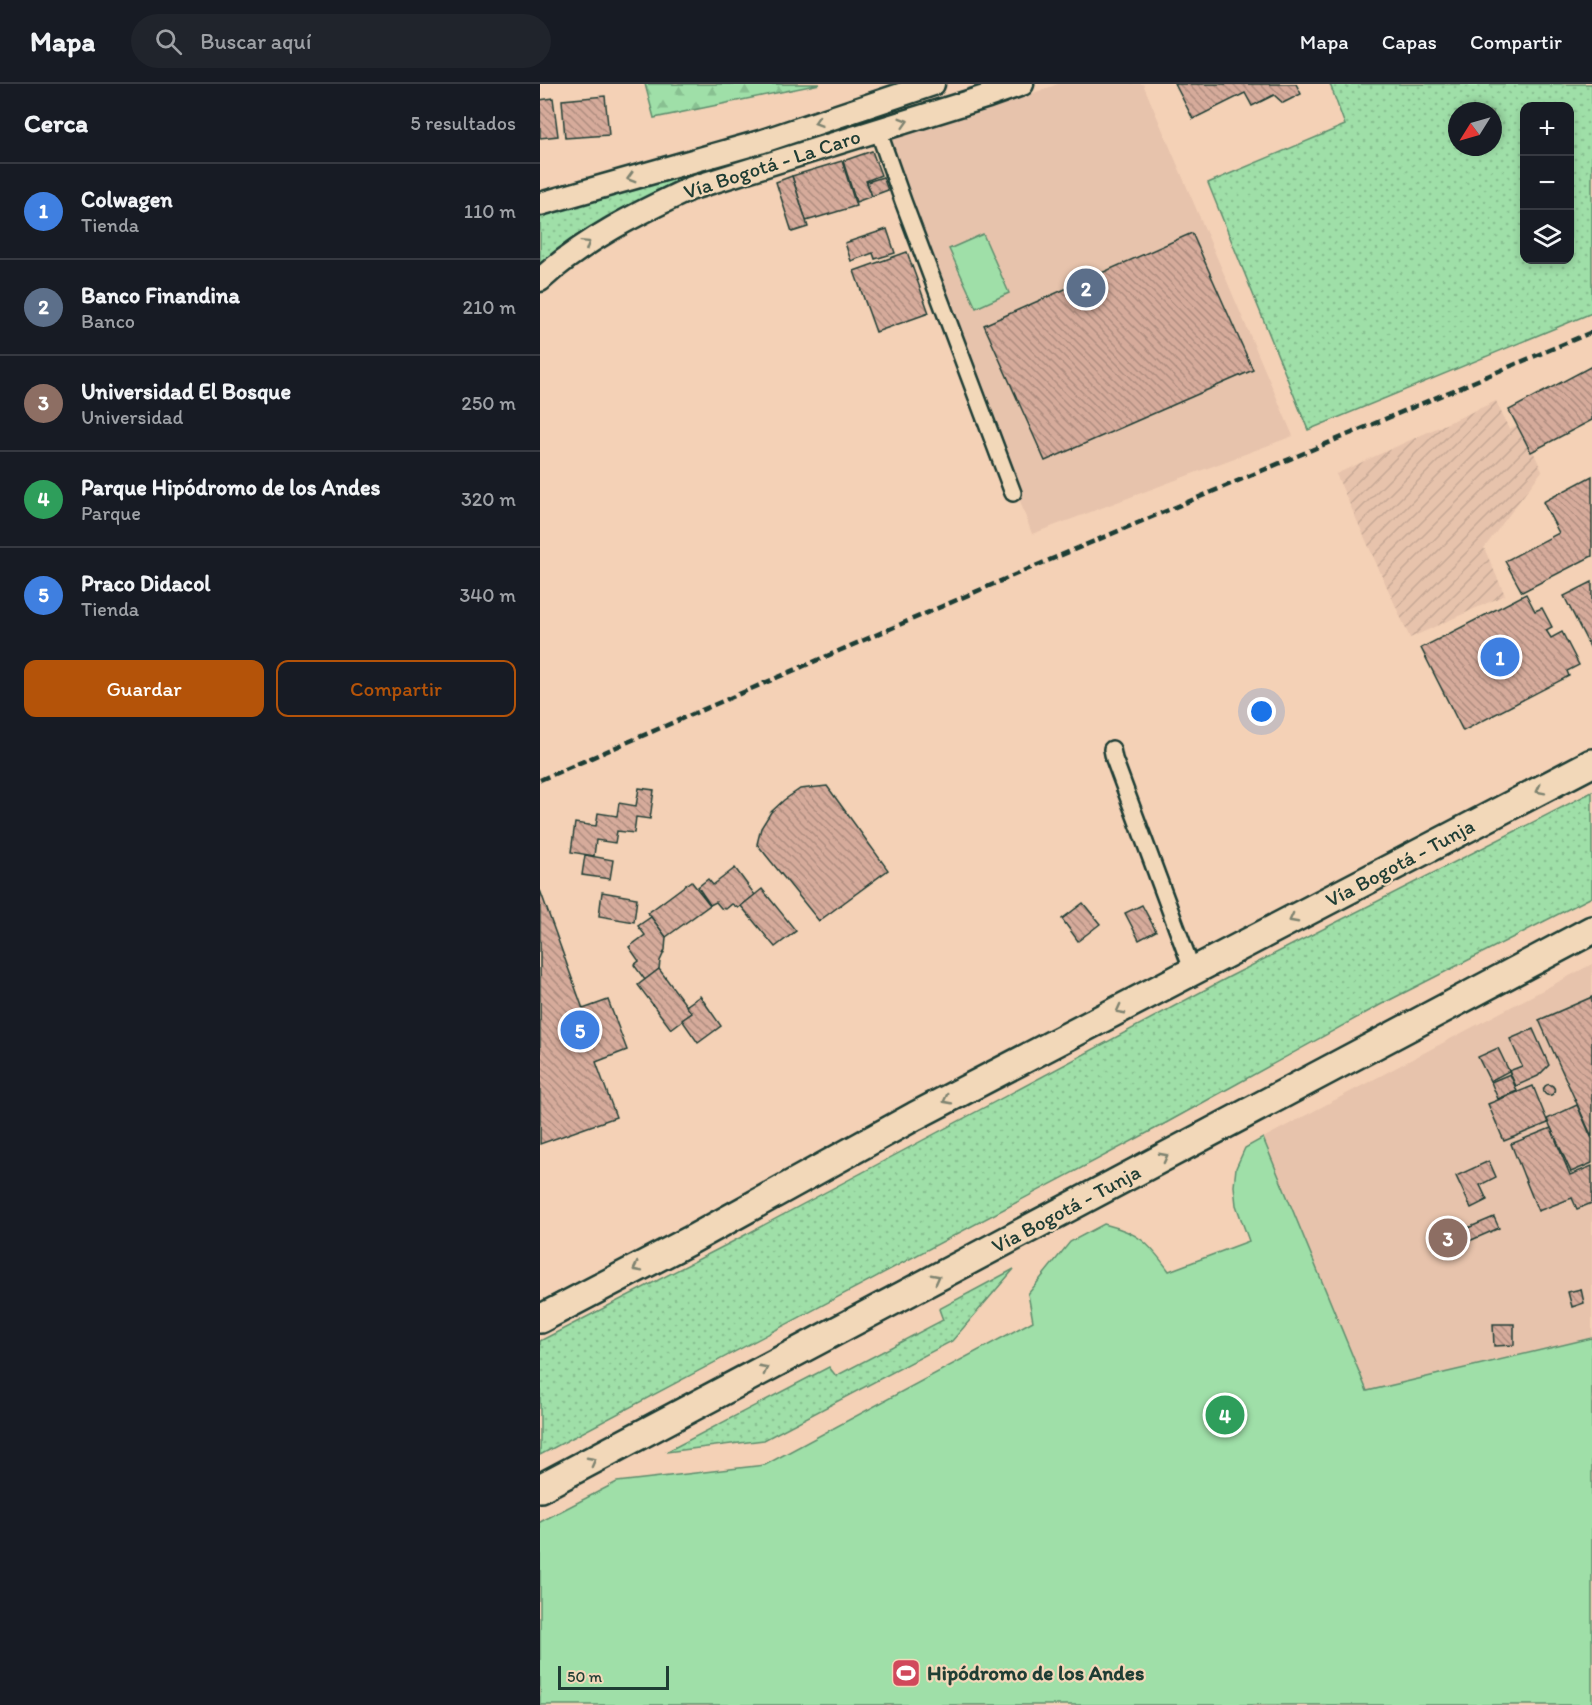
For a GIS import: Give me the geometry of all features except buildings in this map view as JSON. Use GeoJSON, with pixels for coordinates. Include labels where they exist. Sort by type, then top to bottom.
{"type":"FeatureCollection","features":[{"type":"Feature","properties":{"kind":"highway","name":"Vía Bogotá - Tunja"},"geometry":{"type":"LineString","coordinates":[[540,1319],[689,1241],[915,1116],[1592,763]]}},
{"type":"Feature","properties":{"kind":"highway","name":"Vía Bogotá - Tunja"},"geometry":{"type":"LineString","coordinates":[[540,1488],[1592,930]]}},
{"type":"Feature","properties":{"kind":"main road","name":"Vía Bogotá - La Caro"},"geometry":{"type":"LineString","coordinates":[[540,204],[760,142],[933,84]]}},
{"type":"Feature","properties":{"kind":"main road","name":"Vía Bogotá - La Caro"},"geometry":{"type":"LineString","coordinates":[[540,280],[579,248],[624,221],[692,188],[1022,84]]}},
{"type":"Feature","properties":{"kind":"street"},"geometry":{"type":"LineString","coordinates":[[878,130],[1013,493]]}},
{"type":"Feature","properties":{"kind":"street"},"geometry":{"type":"LineString","coordinates":[[1112,749],[1193,972]]}},
{"type":"Feature","properties":{"kind":"shaded area"},"geometry":{"type":"Polygon","coordinates":[[[1058,84],[1143,84],[1293,436],[1032,534],[889,141],[1058,84]]]}},
{"type":"Feature","properties":{"kind":"shaded area"},"geometry":{"type":"Polygon","coordinates":[[[1496,401],[1509,429],[1521,424],[1542,471],[1484,548],[1505,595],[1410,638],[1336,474],[1496,401]]]}},
{"type":"Feature","properties":{"kind":"shaded area"},"geometry":{"type":"Polygon","coordinates":[[[1592,964],[1592,1338],[1367,1391],[1263,1138],[1592,964]]]}},
{"type":"Feature","properties":{"kind":"green space"},"geometry":{"type":"Polygon","coordinates":[[[645,84],[820,84],[654,118],[645,84]]]}},
{"type":"Feature","properties":{"kind":"green space"},"geometry":{"type":"Polygon","coordinates":[[[1330,84],[1592,84],[1592,313],[1308,430],[1208,183],[1345,125],[1330,84]]]}},
{"type":"Feature","properties":{"kind":"green space"},"geometry":{"type":"Polygon","coordinates":[[[709,164],[600,223],[540,266],[540,215],[709,164]]]}},
{"type":"Feature","properties":{"kind":"green space"},"geometry":{"type":"Polygon","coordinates":[[[983,234],[1009,293],[976,308],[949,249],[983,234]]]}},
{"type":"Feature","properties":{"kind":"green space"},"geometry":{"type":"Polygon","coordinates":[[[1592,792],[1592,897],[1380,1005],[1166,1123],[540,1455],[540,1341],[732,1242],[1229,977],[1592,792]]]}},
{"type":"Feature","properties":{"kind":"green space"},"geometry":{"type":"Polygon","coordinates":[[[1263,1138],[1367,1391],[1592,1338],[1592,1705],[540,1705],[540,1522],[617,1482],[765,1465],[1033,1321],[1028,1294],[1070,1242],[1104,1224],[1126,1231],[1142,1240],[1169,1271],[1249,1241],[1236,1205],[1234,1186],[1236,1168],[1245,1148],[1263,1138]]]}},
{"type":"Feature","properties":{"kind":"green space"},"geometry":{"type":"Polygon","coordinates":[[[1014,1269],[952,1341],[764,1440],[666,1452],[829,1367],[836,1376],[943,1320],[939,1309],[1014,1269]]]}},
{"type":"Feature","properties":{"kind":"railway"},"geometry":{"type":"LineString","coordinates":[[540,780],[1040,564],[1592,332]]}},
{"type":"Feature","properties":{"kind":"place","name":"Banco Finandina"},"geometry":{"type":"Point","coordinates":[1086,288]}},
{"type":"Feature","properties":{"kind":"place","name":"Colwagen"},"geometry":{"type":"Point","coordinates":[1500,657]}},
{"type":"Feature","properties":{"kind":"place","name":"Praco Didacol"},"geometry":{"type":"Point","coordinates":[580,1030]}},
{"type":"Feature","properties":{"kind":"place","name":"Universidad El Bosque"},"geometry":{"type":"Point","coordinates":[1448,1238]}},
{"type":"Feature","properties":{"kind":"place","name":"Parque Hipódromo de los Andes"},"geometry":{"type":"Point","coordinates":[1225,1415]}},
{"type":"Feature","properties":{"kind":"place","name":"Hipódromo de los Andes"},"geometry":{"type":"Point","coordinates":[906,1673]}}]}
